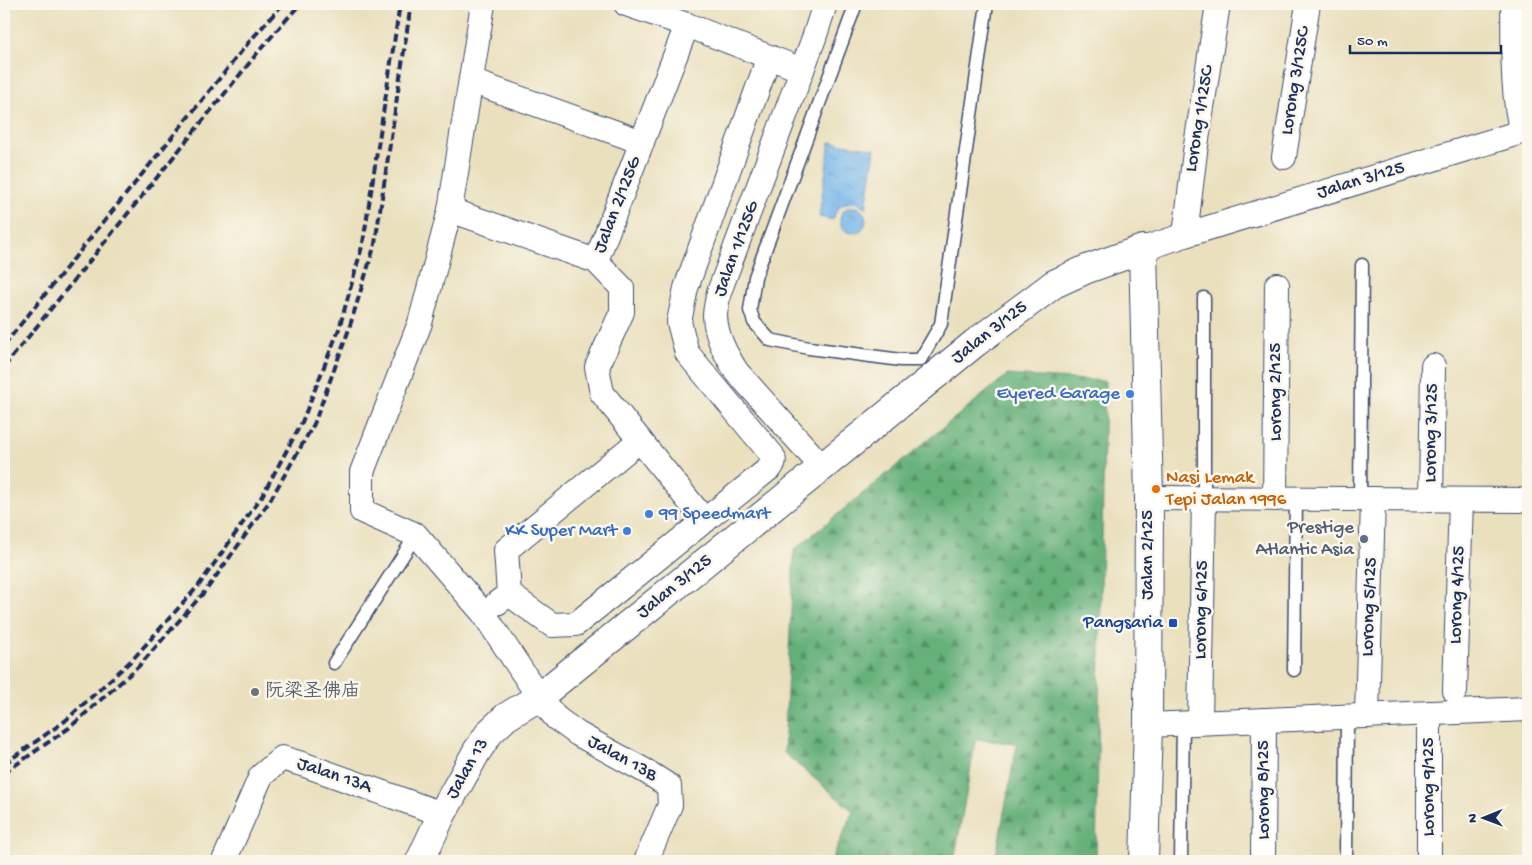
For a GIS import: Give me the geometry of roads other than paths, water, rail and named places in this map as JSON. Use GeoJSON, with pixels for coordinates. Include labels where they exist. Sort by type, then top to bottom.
{"type":"FeatureCollection","features":[{"type":"Feature","properties":{"kind":"street"},"geometry":{"type":"LineString","coordinates":[[483,4],[450,210],[420,323],[362,472],[362,511],[416,534],[484,614],[539,697]]}},
{"type":"Feature","properties":{"kind":"street"},"geometry":{"type":"LineString","coordinates":[[626,4],[687,25],[802,70]]}},
{"type":"Feature","properties":{"kind":"street","name":"Jalan 1/125G"},"geometry":{"type":"LineString","coordinates":[[823,468],[737,372],[727,357],[719,337],[715,315],[719,292],[825,4]]}},
{"type":"Feature","properties":{"kind":"street","name":"Lorong 1/125C"},"geometry":{"type":"LineString","coordinates":[[1185,235],[1195,152],[1218,4]]}},
{"type":"Feature","properties":{"kind":"street","name":"Lorong 3/125C"},"geometry":{"type":"LineString","coordinates":[[1284,157],[1308,4]]}},
{"type":"Feature","properties":{"kind":"street"},"geometry":{"type":"LineString","coordinates":[[1513,4],[1514,88],[1517,110],[1525,131]]}},
{"type":"Feature","properties":{"kind":"street","name":"Jalan 2/125G"},"geometry":{"type":"LineString","coordinates":[[687,25],[596,261],[622,288],[622,312],[597,367],[602,393],[704,521]]}},
{"type":"Feature","properties":{"kind":"street"},"geometry":{"type":"LineString","coordinates":[[509,594],[552,625],[576,624],[774,464],[772,455],[687,353],[679,322],[686,288],[769,57]]}},
{"type":"Feature","properties":{"kind":"street"},"geometry":{"type":"LineString","coordinates":[[471,81],[642,142]]}},
{"type":"Feature","properties":{"kind":"street","name":"Jalan 3/125"},"geometry":{"type":"LineString","coordinates":[[539,697],[975,343],[1054,284],[1087,269],[1185,235],[1525,131]]}},
{"type":"Feature","properties":{"kind":"street"},"geometry":{"type":"LineString","coordinates":[[450,210],[596,261]]}},
{"type":"Feature","properties":{"kind":"street","name":"Jalan 2/125"},"geometry":{"type":"LineString","coordinates":[[1143,249],[1149,498],[1148,725],[1144,861]]}},
{"type":"Feature","properties":{"kind":"street","name":"Lorong 2/125"},"geometry":{"type":"LineString","coordinates":[[1277,285],[1286,499]]}},
{"type":"Feature","properties":{"kind":"street","name":"Lorong 3/125"},"geometry":{"type":"LineString","coordinates":[[1431,500],[1433,366]]}},
{"type":"Feature","properties":{"kind":"street"},"geometry":{"type":"LineString","coordinates":[[509,594],[506,550],[640,440]]}},
{"type":"Feature","properties":{"kind":"street"},"geometry":{"type":"LineString","coordinates":[[1149,498],[1528,500]]}},
{"type":"Feature","properties":{"kind":"street","name":"Lorong 6/125"},"geometry":{"type":"LineString","coordinates":[[1191,723],[1204,498]]}},
{"type":"Feature","properties":{"kind":"street","name":"Lorong 5/125"},"geometry":{"type":"LineString","coordinates":[[1357,716],[1366,499]]}},
{"type":"Feature","properties":{"kind":"street","name":"Lorong 4/125"},"geometry":{"type":"LineString","coordinates":[[1455,691],[1461,500]]}},
{"type":"Feature","properties":{"kind":"street"},"geometry":{"type":"LineString","coordinates":[[484,614],[509,594]]}},
{"type":"Feature","properties":{"kind":"street","name":"Jalan 13"},"geometry":{"type":"LineString","coordinates":[[420,861],[442,814],[477,750],[490,732],[506,717],[539,697]]}},
{"type":"Feature","properties":{"kind":"street","name":"Jalan 13B"},"geometry":{"type":"LineString","coordinates":[[539,697],[556,718],[578,734],[669,786],[670,805],[646,861]]}},
{"type":"Feature","properties":{"kind":"street"},"geometry":{"type":"LineString","coordinates":[[1148,725],[1528,709]]}},
{"type":"Feature","properties":{"kind":"street","name":"Lorong 9/125"},"geometry":{"type":"LineString","coordinates":[[1429,713],[1429,861]]}},
{"type":"Feature","properties":{"kind":"street","name":"Lorong 8/125"},"geometry":{"type":"LineString","coordinates":[[1263,861],[1264,720]]}},
{"type":"Feature","properties":{"kind":"street","name":"Jalan 13A"},"geometry":{"type":"LineString","coordinates":[[224,861],[260,776],[282,758],[442,814]]}},
{"type":"Feature","properties":{"kind":"lane"},"geometry":{"type":"LineString","coordinates":[[856,4],[755,277],[750,310],[754,322],[770,340],[809,348],[901,360],[920,360],[941,324],[987,4]]}},
{"type":"Feature","properties":{"kind":"lane"},"geometry":{"type":"LineString","coordinates":[[1362,266],[1366,499]]}},
{"type":"Feature","properties":{"kind":"lane"},"geometry":{"type":"LineString","coordinates":[[1204,298],[1204,498]]}},
{"type":"Feature","properties":{"kind":"lane"},"geometry":{"type":"LineString","coordinates":[[1286,499],[1294,670]]}},
{"type":"Feature","properties":{"kind":"lane"},"geometry":{"type":"LineString","coordinates":[[334,663],[416,534]]}},
{"type":"Feature","properties":{"kind":"lane"},"geometry":{"type":"LineString","coordinates":[[1346,861],[1357,716]]}},
{"type":"Feature","properties":{"kind":"lane"},"geometry":{"type":"LineString","coordinates":[[1181,861],[1191,723]]}},
{"type":"Feature","properties":{"kind":"water"},"geometry":{"type":"Polygon","coordinates":[[[830,142],[875,149],[866,208],[856,203],[846,203],[838,209],[833,220],[819,217],[830,142]]]}},
{"type":"Feature","properties":{"kind":"water"},"geometry":{"type":"Polygon","coordinates":[[[853,207],[862,211],[866,220],[862,229],[853,233],[844,229],[840,220],[844,211],[853,207]]]}},
{"type":"Feature","properties":{"kind":"railway"},"geometry":{"type":"LineString","coordinates":[[4,345],[249,42],[283,4]]}},
{"type":"Feature","properties":{"kind":"railway"},"geometry":{"type":"LineString","coordinates":[[4,367],[259,51],[300,4]]}},
{"type":"Feature","properties":{"kind":"railway"},"geometry":{"type":"LineString","coordinates":[[4,764],[65,721],[133,659],[199,585],[262,496],[302,422],[339,329],[363,243],[400,4]]}},
{"type":"Feature","properties":{"kind":"railway"},"geometry":{"type":"LineString","coordinates":[[4,773],[69,728],[139,666],[207,589],[269,502],[314,424],[348,332],[375,244],[411,4]]}},
{"type":"Feature","properties":{"kind":"place","name":"Eyered Garage"},"geometry":{"type":"Point","coordinates":[1130,394]}},
{"type":"Feature","properties":{"kind":"place","name":"Nasi Lemak Tepi Jalan 1996"},"geometry":{"type":"Point","coordinates":[1156,489]}},
{"type":"Feature","properties":{"kind":"place","name":"99 Speedmart"},"geometry":{"type":"Point","coordinates":[649,514]}},
{"type":"Feature","properties":{"kind":"place","name":"KK Super Mart"},"geometry":{"type":"Point","coordinates":[627,531]}},
{"type":"Feature","properties":{"kind":"place","name":"Prestige Atlantic Asia"},"geometry":{"type":"Point","coordinates":[1364,539]}},
{"type":"Feature","properties":{"kind":"place","name":"Pangsaria"},"geometry":{"type":"Point","coordinates":[1173,623]}},
{"type":"Feature","properties":{"kind":"place","name":"阮梁圣佛庙"},"geometry":{"type":"Point","coordinates":[255,692]}}]}
